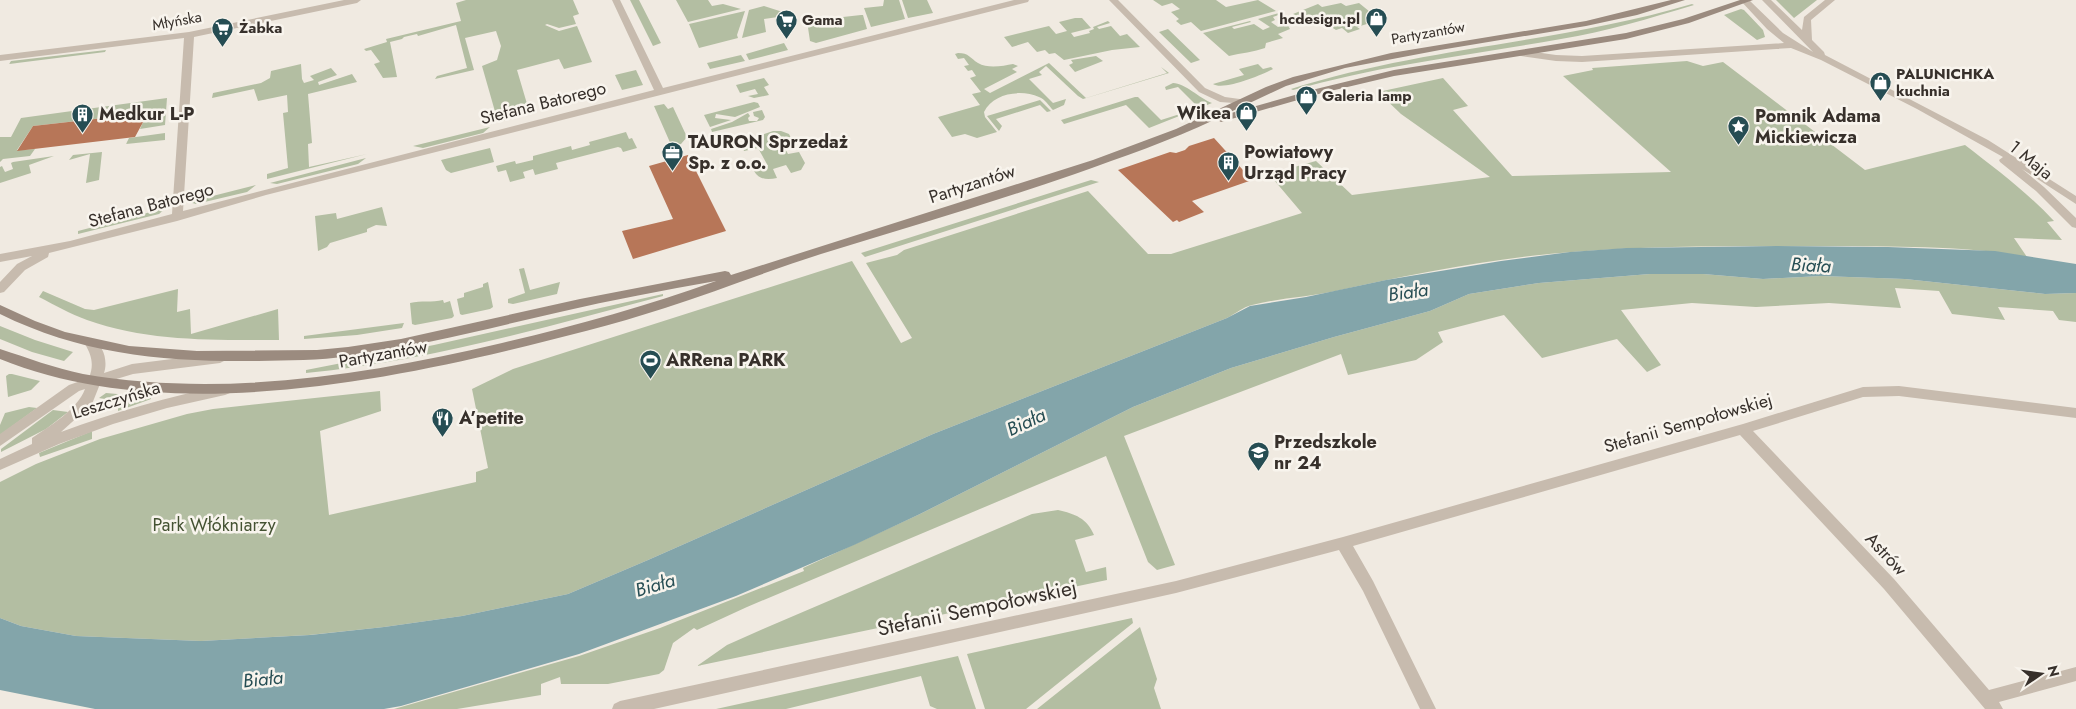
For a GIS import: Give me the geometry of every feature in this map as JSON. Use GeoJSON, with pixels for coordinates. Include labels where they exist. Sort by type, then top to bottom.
{"type":"FeatureCollection","features":[{"type":"Feature","properties":{"kind":"main road","name":"Partyzantów"},"geometry":{"type":"LineString","coordinates":[[1189,128],[1277,86],[1351,64],[1593,23],[1681,0]]}},
{"type":"Feature","properties":{"kind":"main road","name":"Partyzantów"},"geometry":{"type":"LineString","coordinates":[[0,354],[41,369],[95,381],[134,385],[232,388],[332,381],[457,358],[600,323],[660,305],[762,268],[1071,171],[1189,128],[1358,81],[1427,67],[1626,36],[1686,21],[1746,0]]}},
{"type":"Feature","properties":{"kind":"main road","name":"Partyzantów"},"geometry":{"type":"LineString","coordinates":[[0,309],[42,329],[91,344],[157,354],[316,355],[393,344],[762,268]]}},
{"type":"Feature","properties":{"kind":"street","name":"Młyńska"},"geometry":{"type":"LineString","coordinates":[[0,58],[189,35],[357,0]]}},
{"type":"Feature","properties":{"kind":"street"},"geometry":{"type":"LineString","coordinates":[[616,0],[660,92]]}},
{"type":"Feature","properties":{"kind":"street","name":"Stefana Batorego"},"geometry":{"type":"LineString","coordinates":[[0,258],[70,245],[264,192],[1025,0]]}},
{"type":"Feature","properties":{"kind":"street"},"geometry":{"type":"LineString","coordinates":[[1113,0],[1202,90],[1223,100],[1243,102]]}},
{"type":"Feature","properties":{"kind":"street","name":"1 Maja"},"geometry":{"type":"LineString","coordinates":[[1746,0],[1768,26],[1794,45],[1814,56],[1824,58]]}},
{"type":"Feature","properties":{"kind":"street","name":"1 Maja"},"geometry":{"type":"LineString","coordinates":[[1766,0],[1824,58],[1960,128],[2032,169],[2076,201]]}},
{"type":"Feature","properties":{"kind":"street"},"geometry":{"type":"LineString","coordinates":[[1808,43],[1807,19],[1831,0]]}},
{"type":"Feature","properties":{"kind":"street"},"geometry":{"type":"LineString","coordinates":[[177,217],[189,35]]}},
{"type":"Feature","properties":{"kind":"street","name":"Partyzantów"},"geometry":{"type":"LineString","coordinates":[[1521,53],[1556,58],[1582,59],[1808,43]]}},
{"type":"Feature","properties":{"kind":"street","name":"1 Maja"},"geometry":{"type":"LineString","coordinates":[[1960,128],[2040,189],[2076,224]]}},
{"type":"Feature","properties":{"kind":"street","name":"Stefana Batorego"},"geometry":{"type":"LineString","coordinates":[[0,289],[8,278],[29,262],[70,245]]}},
{"type":"Feature","properties":{"kind":"street","name":"Leszczyńska"},"geometry":{"type":"LineString","coordinates":[[14,458],[57,428],[84,406],[92,393],[99,370],[97,351],[91,344]]}},
{"type":"Feature","properties":{"kind":"street"},"geometry":{"type":"LineString","coordinates":[[95,381],[132,369],[237,356]]}},
{"type":"Feature","properties":{"kind":"street","name":"Leszczyńska"},"geometry":{"type":"LineString","coordinates":[[0,441],[74,388],[95,381]]}},
{"type":"Feature","properties":{"kind":"street","name":"Leszczyńska"},"geometry":{"type":"LineString","coordinates":[[0,465],[105,421],[167,403],[232,388]]}},
{"type":"Feature","properties":{"kind":"street","name":"Stefanii Sempołowskiej"},"geometry":{"type":"LineString","coordinates":[[620,709],[1176,587],[1343,543],[1743,429],[1863,392],[1899,391],[2051,409],[2076,414]]}},
{"type":"Feature","properties":{"kind":"street","name":"Astrów"},"geometry":{"type":"LineString","coordinates":[[1743,429],[1889,584],[1991,703]]}},
{"type":"Feature","properties":{"kind":"street"},"geometry":{"type":"LineString","coordinates":[[1343,543],[1368,586],[1428,709]]}},
{"type":"Feature","properties":{"kind":"street"},"geometry":{"type":"LineString","coordinates":[[1991,703],[2076,674]]}},
{"type":"Feature","properties":{"kind":"green space"},"geometry":{"type":"Polygon","coordinates":[[[466,0],[573,0],[579,14],[573,16],[576,24],[559,28],[545,25],[559,31],[577,26],[592,62],[564,69],[559,59],[517,70],[530,114],[498,122],[482,66],[497,60],[501,46],[496,31],[465,38],[474,70],[435,79],[437,76],[467,68],[456,25],[390,42],[397,77],[383,78],[374,64],[380,62],[371,50],[366,51],[364,49],[387,42],[386,39],[461,21],[456,3],[466,0]]]}},
{"type":"Feature","properties":{"kind":"green space"},"geometry":{"type":"Polygon","coordinates":[[[630,0],[639,0],[661,43],[653,46],[630,0]]]}},
{"type":"Feature","properties":{"kind":"green space"},"geometry":{"type":"Polygon","coordinates":[[[676,0],[708,0],[712,6],[723,4],[741,9],[688,22],[676,0]]]}},
{"type":"Feature","properties":{"kind":"green space"},"geometry":{"type":"Polygon","coordinates":[[[884,0],[899,0],[905,19],[871,27],[864,8],[883,6],[884,0]]]}},
{"type":"Feature","properties":{"kind":"green space"},"geometry":{"type":"Polygon","coordinates":[[[902,0],[927,0],[933,13],[908,18],[902,0]]]}},
{"type":"Feature","properties":{"kind":"green space"},"geometry":{"type":"Polygon","coordinates":[[[1153,0],[1216,0],[1226,7],[1258,0],[1276,11],[1201,31],[1191,22],[1181,25],[1176,21],[1179,19],[1171,12],[1180,9],[1172,3],[1162,6],[1153,0]]]}},
{"type":"Feature","properties":{"kind":"green space"},"geometry":{"type":"Polygon","coordinates":[[[1776,0],[1817,0],[1794,18],[1776,0]]]}},
{"type":"Feature","properties":{"kind":"green space"},"geometry":{"type":"Polygon","coordinates":[[[1341,3],[1346,6],[1359,3],[1380,20],[1357,27],[1360,29],[1348,33],[1342,28],[1336,30],[1317,18],[1307,22],[1293,14],[1318,4],[1322,7],[1341,3]]]}},
{"type":"Feature","properties":{"kind":"green space"},"geometry":{"type":"Polygon","coordinates":[[[1694,5],[1595,33],[1393,67],[1291,89],[1390,63],[1592,28],[1694,5]]]}},
{"type":"Feature","properties":{"kind":"green space"},"geometry":{"type":"Polygon","coordinates":[[[764,6],[792,15],[764,19],[766,32],[742,38],[749,10],[764,6]]]}},
{"type":"Feature","properties":{"kind":"green space"},"geometry":{"type":"Polygon","coordinates":[[[1741,9],[1763,30],[1765,37],[1757,40],[1724,15],[1741,9]]]}},
{"type":"Feature","properties":{"kind":"green space"},"geometry":{"type":"Polygon","coordinates":[[[745,11],[737,35],[738,38],[699,48],[689,24],[745,11]]]}},
{"type":"Feature","properties":{"kind":"green space"},"geometry":{"type":"Polygon","coordinates":[[[1281,14],[1273,17],[1275,20],[1271,22],[1278,27],[1287,24],[1290,29],[1278,34],[1283,38],[1266,43],[1265,48],[1229,56],[1203,33],[1250,21],[1232,27],[1234,29],[1254,24],[1263,30],[1270,27],[1258,19],[1281,14]]]}},
{"type":"Feature","properties":{"kind":"green space"},"geometry":{"type":"Polygon","coordinates":[[[863,15],[867,29],[816,43],[810,41],[807,21],[863,15]]]}},
{"type":"Feature","properties":{"kind":"green space"},"geometry":{"type":"Polygon","coordinates":[[[1082,18],[1091,28],[1071,33],[1074,37],[1090,33],[1089,31],[1094,29],[1093,27],[1108,21],[1110,23],[1097,27],[1099,29],[1111,26],[1120,36],[1127,34],[1140,47],[1112,50],[1064,60],[1055,53],[1049,54],[1045,50],[1037,52],[1028,42],[1012,47],[1004,37],[1049,26],[1056,34],[1067,31],[1059,22],[1082,18]]]}},
{"type":"Feature","properties":{"kind":"green space"},"geometry":{"type":"Polygon","coordinates":[[[1168,29],[1200,60],[1191,63],[1159,32],[1168,29]]]}},
{"type":"Feature","properties":{"kind":"green space"},"geometry":{"type":"Polygon","coordinates":[[[784,43],[788,50],[749,60],[746,54],[784,43]]]}},
{"type":"Feature","properties":{"kind":"green space"},"geometry":{"type":"Polygon","coordinates":[[[106,50],[105,52],[9,64],[11,61],[106,50]]]}},
{"type":"Feature","properties":{"kind":"green space"},"geometry":{"type":"Polygon","coordinates":[[[955,54],[967,55],[986,66],[1013,64],[1018,66],[1012,69],[1017,72],[984,89],[990,93],[1049,63],[1086,98],[1167,73],[1161,67],[1169,73],[1083,99],[1046,66],[1039,72],[1042,75],[1029,79],[1053,103],[1066,99],[1064,105],[1053,110],[1039,97],[1024,93],[1008,94],[994,101],[984,112],[985,117],[997,132],[977,138],[965,134],[952,137],[938,117],[980,105],[972,94],[981,92],[970,78],[976,76],[972,70],[968,71],[964,66],[969,65],[964,58],[958,59],[955,54]]]}},
{"type":"Feature","properties":{"kind":"green space"},"geometry":{"type":"Polygon","coordinates":[[[741,55],[745,61],[710,69],[707,63],[741,55]]]}},
{"type":"Feature","properties":{"kind":"green space"},"geometry":{"type":"Polygon","coordinates":[[[1096,56],[1103,61],[1075,72],[1069,65],[1073,63],[1071,60],[1096,56]]]}},
{"type":"Feature","properties":{"kind":"green space","name":"Park Włókniarzy"},"geometry":{"type":"Polygon","coordinates":[[[1687,61],[1703,66],[1723,62],[1865,170],[1965,145],[2044,210],[2054,221],[2047,222],[2062,240],[2014,238],[2027,257],[1978,250],[1928,247],[1732,246],[1604,250],[1483,262],[1249,306],[1227,318],[933,434],[568,594],[462,616],[384,627],[309,635],[201,641],[76,636],[21,626],[0,618],[0,482],[36,464],[100,439],[187,414],[213,409],[380,391],[381,411],[320,431],[329,515],[476,482],[476,472],[488,468],[472,389],[513,369],[852,261],[901,343],[912,338],[866,263],[897,255],[904,250],[1088,191],[1148,254],[1171,254],[1302,213],[1269,174],[1316,161],[1352,195],[1490,177],[1401,114],[1378,92],[1443,78],[1468,106],[1453,110],[1512,176],[1671,172],[1563,76],[1593,70],[1592,68],[1687,61]]]}},
{"type":"Feature","properties":{"kind":"green space"},"geometry":{"type":"Polygon","coordinates":[[[301,64],[304,83],[314,80],[310,76],[331,68],[337,75],[318,82],[319,85],[352,74],[357,82],[308,94],[312,143],[308,144],[309,167],[367,154],[267,179],[267,174],[288,168],[283,113],[288,112],[287,95],[258,101],[254,89],[212,98],[213,93],[261,83],[270,78],[271,71],[301,64]]]}},
{"type":"Feature","properties":{"kind":"green space"},"geometry":{"type":"Polygon","coordinates":[[[1258,64],[1263,69],[1271,67],[1273,69],[1233,84],[1218,86],[1213,84],[1244,75],[1239,69],[1258,64]]]}},
{"type":"Feature","properties":{"kind":"green space"},"geometry":{"type":"Polygon","coordinates":[[[636,70],[643,85],[622,90],[615,75],[636,70]]]}},
{"type":"Feature","properties":{"kind":"green space"},"geometry":{"type":"Polygon","coordinates":[[[764,78],[769,85],[764,87],[769,95],[754,98],[748,96],[758,94],[755,89],[740,93],[736,85],[764,78]]]}},
{"type":"Feature","properties":{"kind":"green space"},"geometry":{"type":"Polygon","coordinates":[[[1173,83],[1182,85],[1212,103],[1149,128],[1126,105],[1064,124],[1061,120],[1135,97],[1138,97],[1161,120],[1199,108],[1178,87],[1166,90],[1165,87],[1173,83]]]}},
{"type":"Feature","properties":{"kind":"green space"},"geometry":{"type":"Polygon","coordinates":[[[167,98],[165,125],[140,129],[147,113],[33,126],[17,150],[35,149],[30,156],[3,159],[0,162],[0,137],[11,137],[21,118],[167,98]]]}},
{"type":"Feature","properties":{"kind":"green space"},"geometry":{"type":"Polygon","coordinates":[[[1040,100],[1051,111],[1047,112],[1040,105],[996,119],[1002,126],[999,131],[987,116],[1040,100]]]}},
{"type":"Feature","properties":{"kind":"green space"},"geometry":{"type":"Polygon","coordinates":[[[754,102],[758,103],[760,107],[735,117],[716,114],[715,118],[731,120],[710,127],[704,115],[754,102]]]}},
{"type":"Feature","properties":{"kind":"green space"},"geometry":{"type":"Polygon","coordinates":[[[664,104],[668,109],[673,107],[687,137],[681,144],[672,147],[654,106],[664,104]]]}},
{"type":"Feature","properties":{"kind":"green space"},"geometry":{"type":"Polygon","coordinates":[[[762,110],[765,117],[763,120],[712,132],[711,129],[732,122],[748,113],[750,116],[748,118],[749,121],[757,121],[759,118],[754,116],[753,112],[762,110]]]}},
{"type":"Feature","properties":{"kind":"green space"},"geometry":{"type":"Polygon","coordinates":[[[490,127],[483,133],[423,148],[413,146],[490,127]]]}},
{"type":"Feature","properties":{"kind":"green space"},"geometry":{"type":"Polygon","coordinates":[[[773,131],[789,134],[791,138],[781,141],[788,154],[799,152],[805,163],[801,170],[791,173],[786,165],[773,169],[777,178],[764,179],[754,171],[768,166],[758,148],[744,151],[742,146],[749,139],[773,131]]]}},
{"type":"Feature","properties":{"kind":"green space"},"geometry":{"type":"Polygon","coordinates":[[[626,132],[629,139],[632,138],[637,148],[623,152],[618,147],[556,163],[558,169],[535,175],[533,169],[523,172],[525,178],[510,182],[506,170],[498,172],[496,166],[515,161],[516,164],[533,160],[533,156],[571,146],[572,150],[590,145],[589,142],[626,132]]]}},
{"type":"Feature","properties":{"kind":"green space"},"geometry":{"type":"Polygon","coordinates":[[[165,133],[165,140],[126,144],[129,138],[165,133]]]}},
{"type":"Feature","properties":{"kind":"green space"},"geometry":{"type":"Polygon","coordinates":[[[490,148],[494,162],[451,173],[446,170],[441,160],[490,148]]]}},
{"type":"Feature","properties":{"kind":"green space"},"geometry":{"type":"Polygon","coordinates":[[[102,152],[99,180],[86,183],[90,154],[69,160],[73,155],[102,152]]]}},
{"type":"Feature","properties":{"kind":"green space"},"geometry":{"type":"Polygon","coordinates":[[[54,156],[29,165],[31,173],[0,183],[0,167],[2,166],[5,172],[13,169],[11,163],[13,162],[54,156]]]}},
{"type":"Feature","properties":{"kind":"green space"},"geometry":{"type":"Polygon","coordinates":[[[366,158],[358,164],[277,184],[270,183],[366,158]]]}},
{"type":"Feature","properties":{"kind":"green space"},"geometry":{"type":"Polygon","coordinates":[[[1091,180],[1099,182],[865,257],[861,253],[1091,180]]]}},
{"type":"Feature","properties":{"kind":"green space"},"geometry":{"type":"Polygon","coordinates":[[[256,185],[247,192],[196,204],[189,202],[256,185]]]}},
{"type":"Feature","properties":{"kind":"green space"},"geometry":{"type":"Polygon","coordinates":[[[382,207],[387,226],[376,225],[367,229],[367,232],[330,243],[327,247],[318,251],[315,216],[336,213],[337,219],[382,207]]]}},
{"type":"Feature","properties":{"kind":"green space"},"geometry":{"type":"Polygon","coordinates":[[[166,208],[159,214],[78,234],[78,231],[166,208]]]}},
{"type":"Feature","properties":{"kind":"green space"},"geometry":{"type":"Polygon","coordinates":[[[524,268],[530,290],[560,282],[557,294],[513,304],[508,303],[508,299],[525,293],[519,269],[524,268]]]}},
{"type":"Feature","properties":{"kind":"green space"},"geometry":{"type":"Polygon","coordinates":[[[1650,274],[1703,274],[1763,279],[1821,276],[1905,279],[2045,294],[2076,293],[2076,322],[2059,320],[2053,311],[1998,307],[2005,320],[1952,314],[1939,291],[1895,288],[1901,308],[1829,303],[1756,307],[1692,303],[1621,310],[1661,365],[1647,372],[1617,339],[1542,358],[1504,315],[1438,332],[1443,342],[1416,360],[1348,375],[1341,354],[1124,436],[1175,565],[1157,570],[1148,562],[1106,456],[747,607],[697,630],[694,628],[673,643],[664,670],[659,674],[608,684],[561,684],[560,677],[541,684],[541,695],[457,709],[394,709],[579,656],[660,628],[804,571],[803,568],[920,514],[1133,407],[1231,368],[1430,311],[1469,294],[1539,283],[1650,274]]]}},
{"type":"Feature","properties":{"kind":"green space"},"geometry":{"type":"Polygon","coordinates":[[[488,282],[493,307],[460,314],[457,299],[464,297],[464,293],[483,287],[483,284],[488,282]]]}},
{"type":"Feature","properties":{"kind":"green space"},"geometry":{"type":"Polygon","coordinates":[[[178,289],[177,312],[190,309],[191,334],[278,309],[279,340],[182,338],[134,332],[87,320],[39,297],[43,291],[85,309],[94,310],[178,289]]]}},
{"type":"Feature","properties":{"kind":"green space"},"geometry":{"type":"Polygon","coordinates":[[[663,294],[663,296],[575,319],[441,352],[351,368],[306,373],[306,370],[434,345],[663,294]]]}},
{"type":"Feature","properties":{"kind":"green space"},"geometry":{"type":"Polygon","coordinates":[[[443,300],[444,303],[450,301],[454,316],[452,318],[412,324],[410,303],[443,300]]]}},
{"type":"Feature","properties":{"kind":"green space"},"geometry":{"type":"Polygon","coordinates":[[[404,323],[402,328],[357,335],[304,339],[304,336],[404,323]]]}},
{"type":"Feature","properties":{"kind":"green space"},"geometry":{"type":"Polygon","coordinates":[[[0,326],[73,352],[64,361],[32,352],[0,339],[0,326]]]}},
{"type":"Feature","properties":{"kind":"green space"},"geometry":{"type":"Polygon","coordinates":[[[9,374],[40,381],[31,390],[8,397],[6,376],[9,374]]]}},
{"type":"Feature","properties":{"kind":"green space"},"geometry":{"type":"Polygon","coordinates":[[[106,393],[150,397],[151,399],[118,411],[118,404],[111,400],[99,398],[106,393]]]}},
{"type":"Feature","properties":{"kind":"green space"},"geometry":{"type":"Polygon","coordinates":[[[29,407],[37,408],[0,435],[0,425],[5,413],[29,407]]]}},
{"type":"Feature","properties":{"kind":"green space"},"geometry":{"type":"Polygon","coordinates":[[[53,410],[68,412],[46,429],[1,452],[1,449],[53,410]]]}},
{"type":"Feature","properties":{"kind":"green space"},"geometry":{"type":"Polygon","coordinates":[[[92,431],[92,439],[40,457],[39,453],[92,431]]]}},
{"type":"Feature","properties":{"kind":"green space"},"geometry":{"type":"Polygon","coordinates":[[[1058,510],[1070,513],[1088,524],[1094,535],[1075,540],[1086,572],[1106,567],[1107,580],[697,666],[727,645],[763,629],[1032,514],[1058,510]]]}},
{"type":"Feature","properties":{"kind":"green space"},"geometry":{"type":"Polygon","coordinates":[[[1132,618],[1133,623],[1026,709],[985,709],[967,654],[1132,618]]]}},
{"type":"Feature","properties":{"kind":"green space"},"geometry":{"type":"Polygon","coordinates":[[[1140,627],[1157,679],[1154,688],[1161,709],[1037,709],[1140,627]]]}},
{"type":"Feature","properties":{"kind":"green space"},"geometry":{"type":"Polygon","coordinates":[[[958,656],[976,709],[937,709],[930,706],[921,676],[786,709],[716,709],[958,656]]]}},
{"type":"Feature","properties":{"kind":"water","name":"Biała"},"geometry":{"type":"Polygon","coordinates":[[[1888,247],[1995,251],[2076,264],[2076,293],[2045,294],[1905,279],[1821,276],[1763,279],[1703,274],[1650,274],[1539,283],[1469,294],[1430,311],[1231,368],[1133,407],[920,514],[736,596],[579,654],[401,706],[384,709],[95,709],[0,690],[0,618],[21,626],[76,636],[201,641],[310,635],[384,627],[462,616],[568,594],[933,434],[1227,318],[1250,306],[1306,297],[1386,280],[1570,252],[1626,248],[1888,247]]]}},
{"type":"Feature","properties":{"kind":"building","name":"Medkur L-P"},"geometry":{"type":"Polygon","coordinates":[[[148,113],[135,137],[17,151],[33,126],[148,113]]]}},
{"type":"Feature","properties":{"kind":"building","name":"Powiatowy Urząd Pracy"},"geometry":{"type":"Polygon","coordinates":[[[1214,138],[1252,180],[1192,201],[1204,212],[1179,222],[1177,220],[1173,222],[1118,170],[1170,152],[1176,153],[1185,150],[1189,146],[1214,138]]]}},
{"type":"Feature","properties":{"kind":"building"},"geometry":{"type":"Polygon","coordinates":[[[688,155],[726,231],[633,259],[622,231],[673,219],[649,166],[688,155]]]}},
{"type":"Feature","properties":{"kind":"place","name":"hcdesign.pl"},"geometry":{"type":"Point","coordinates":[1376,38]}},
{"type":"Feature","properties":{"kind":"place","name":"Gama"},"geometry":{"type":"Point","coordinates":[786,39]}},
{"type":"Feature","properties":{"kind":"place","name":"Żabka"},"geometry":{"type":"Point","coordinates":[223,47]}},
{"type":"Feature","properties":{"kind":"place","name":"PALUNICHKA kuchnia"},"geometry":{"type":"Point","coordinates":[1880,102]}},
{"type":"Feature","properties":{"kind":"place","name":"Galeria lamp"},"geometry":{"type":"Point","coordinates":[1306,115]}},
{"type":"Feature","properties":{"kind":"place","name":"Wikea"},"geometry":{"type":"Point","coordinates":[1247,132]}},
{"type":"Feature","properties":{"kind":"place","name":"Medkur L-P"},"geometry":{"type":"Point","coordinates":[83,133]}},
{"type":"Feature","properties":{"kind":"place","name":"Pomnik Adama Mickiewicza"},"geometry":{"type":"Point","coordinates":[1739,145]}},
{"type":"Feature","properties":{"kind":"place","name":"TAURON Sprzedaż Sp. z o.o."},"geometry":{"type":"Point","coordinates":[672,171]}},
{"type":"Feature","properties":{"kind":"place","name":"Powiatowy Urząd Pracy"},"geometry":{"type":"Point","coordinates":[1228,181]}},
{"type":"Feature","properties":{"kind":"place","name":"ARRena PARK"},"geometry":{"type":"Point","coordinates":[650,379]}},
{"type":"Feature","properties":{"kind":"place","name":"A’petite"},"geometry":{"type":"Point","coordinates":[443,437]}},
{"type":"Feature","properties":{"kind":"place","name":"Przedszkole nr 24"},"geometry":{"type":"Point","coordinates":[1258,471]}}]}
